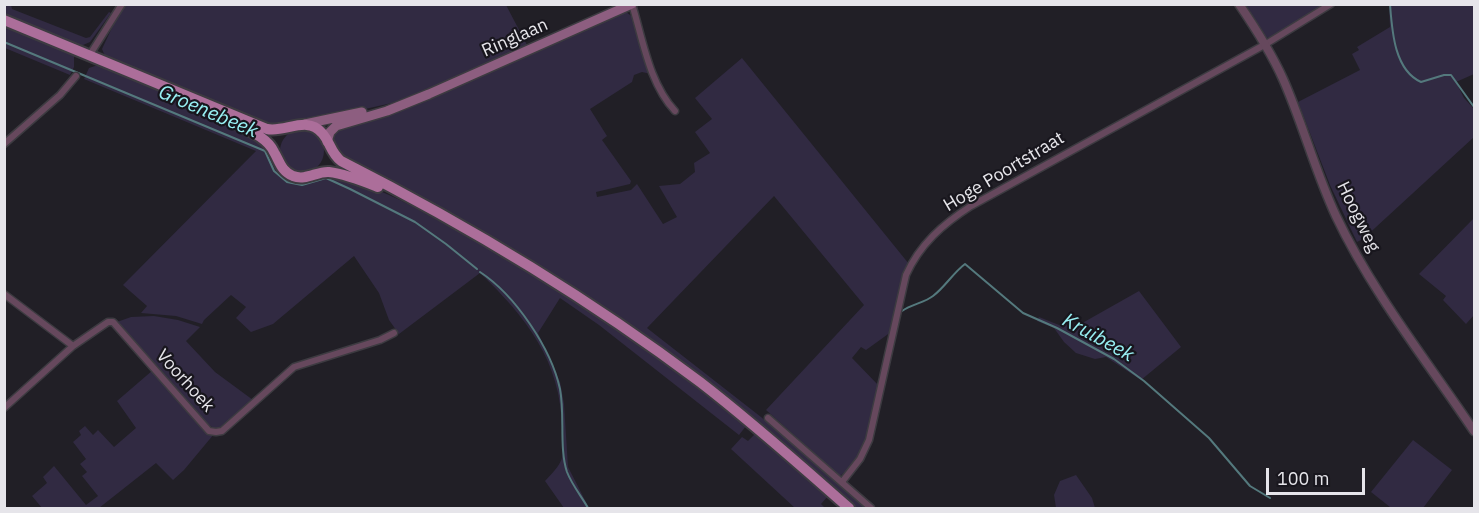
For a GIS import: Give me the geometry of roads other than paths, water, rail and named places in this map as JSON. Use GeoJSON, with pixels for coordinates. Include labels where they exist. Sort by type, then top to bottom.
{"type":"FeatureCollection","features":[{"type":"Feature","properties":{"kind":"main road","name":"Ringlaan"},"geometry":{"type":"LineString","coordinates":[[328,144],[330,132],[336,126],[412,101],[632,4]]}},
{"type":"Feature","properties":{"kind":"main road"},"geometry":{"type":"LineString","coordinates":[[4,20],[267,129],[277,130],[297,125],[313,126],[322,132],[333,155],[341,161],[503,250],[634,335],[753,424],[849,508]]}},
{"type":"Feature","properties":{"kind":"main road"},"geometry":{"type":"LineString","coordinates":[[189,98],[261,138],[275,152],[280,166],[295,177],[304,178],[326,172],[337,174],[370,183],[413,200]]}},
{"type":"Feature","properties":{"kind":"main road","name":"Ringlaan"},"geometry":{"type":"LineString","coordinates":[[297,125],[412,101]]}},
{"type":"Feature","properties":{"kind":"main road"},"geometry":{"type":"LineString","coordinates":[[275,152],[283,132],[297,125]]}},
{"type":"Feature","properties":{"kind":"main road"},"geometry":{"type":"LineString","coordinates":[[313,175],[326,164],[328,144]]}},
{"type":"Feature","properties":{"kind":"street"},"geometry":{"type":"LineString","coordinates":[[89,56],[122,4]]}},
{"type":"Feature","properties":{"kind":"street"},"geometry":{"type":"LineString","coordinates":[[632,4],[656,81],[664,99],[675,111]]}},
{"type":"Feature","properties":{"kind":"street","name":"Hoogweg"},"geometry":{"type":"LineString","coordinates":[[1239,4],[1266,44],[1344,232],[1382,296],[1474,430]]}},
{"type":"Feature","properties":{"kind":"street","name":"Hoge Poortstraat"},"geometry":{"type":"LineString","coordinates":[[842,482],[860,459],[869,440],[905,281],[912,261],[929,238],[970,206],[1266,44],[1330,4]]}},
{"type":"Feature","properties":{"kind":"street"},"geometry":{"type":"LineString","coordinates":[[4,144],[60,95],[76,76]]}},
{"type":"Feature","properties":{"kind":"street"},"geometry":{"type":"LineString","coordinates":[[4,294],[72,346]]}},
{"type":"Feature","properties":{"kind":"street","name":"Voorhoek"},"geometry":{"type":"LineString","coordinates":[[4,408],[72,346],[108,322],[113,322],[209,431],[216,432],[222,431],[294,368],[381,340],[394,333]]}},
{"type":"Feature","properties":{"kind":"street"},"geometry":{"type":"LineString","coordinates":[[768,418],[871,508]]}},
{"type":"Feature","properties":{"kind":"waterway","name":"Kruibeek"},"geometry":{"type":"LineString","coordinates":[[1390,4],[1396,48],[1405,68],[1421,82],[1451,75],[1474,107]]}},
{"type":"Feature","properties":{"kind":"waterway","name":"Groenebeek"},"geometry":{"type":"LineString","coordinates":[[4,42],[265,151],[274,171],[287,182],[302,185],[326,178],[350,189],[415,222],[477,269]]}},
{"type":"Feature","properties":{"kind":"waterway","name":"Kruibeek"},"geometry":{"type":"LineString","coordinates":[[902,311],[933,296],[965,264],[1023,313],[1057,328],[1114,359],[1144,381],[1209,438],[1250,486],[1270,498]]}},
{"type":"Feature","properties":{"kind":"waterway","name":"Groenebeek"},"geometry":{"type":"LineString","coordinates":[[480,272],[506,294],[518,308],[549,357],[560,389],[563,453],[567,472],[588,508]]}}]}
